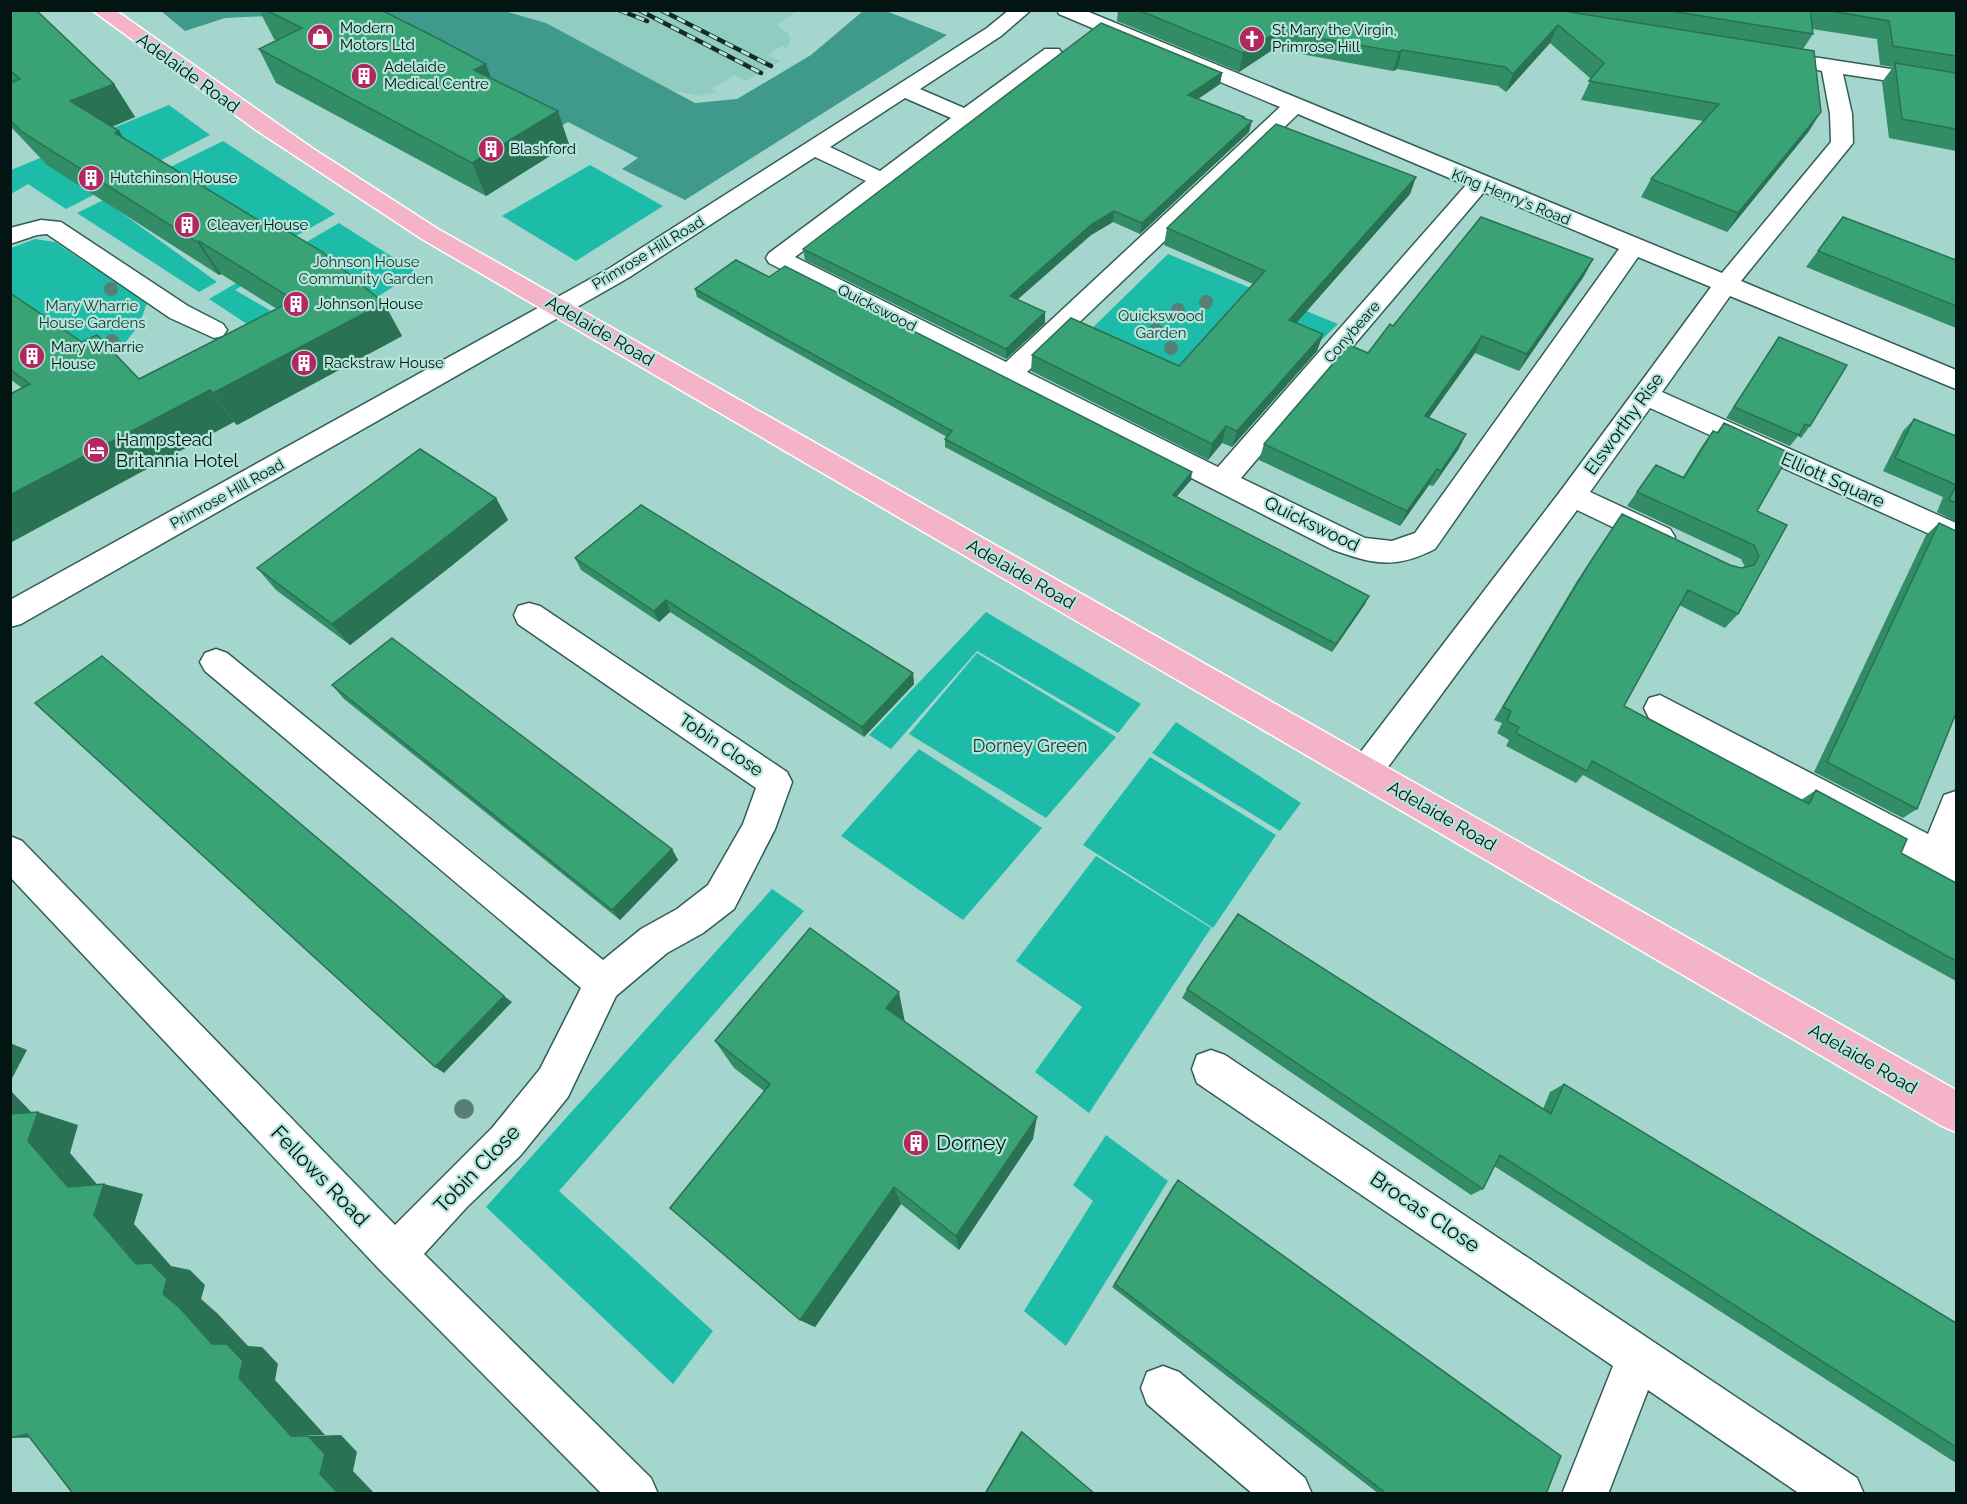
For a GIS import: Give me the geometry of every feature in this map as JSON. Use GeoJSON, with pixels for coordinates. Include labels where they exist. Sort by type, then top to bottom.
{"type":"FeatureCollection","features":[{"type":"Feature","properties":{"kind":"main road","name":"Adelaide Road"},"geometry":{"type":"LineString","coordinates":[[101,10],[254,120],[347,183],[430,234],[1956,1112]]}},
{"type":"Feature","properties":{"kind":"street","name":"Primrose Hill Road"},"geometry":{"type":"LineString","coordinates":[[10,615],[457,365],[557,306],[620,273],[994,32],[1022,10]]}},
{"type":"Feature","properties":{"kind":"street","name":"King Henry's Road"},"geometry":{"type":"LineString","coordinates":[[1066,10],[1479,184],[1956,380]]}},
{"type":"Feature","properties":{"kind":"street"},"geometry":{"type":"LineString","coordinates":[[813,148],[881,180],[1052,53]]}},
{"type":"Feature","properties":{"kind":"street"},"geometry":{"type":"LineString","coordinates":[[1797,60],[1956,85]]}},
{"type":"Feature","properties":{"kind":"street","name":"Elsworthy Rise"},"geometry":{"type":"LineString","coordinates":[[1365,772],[1572,496],[1726,284],[1842,143],[1841,114],[1831,66]]}},
{"type":"Feature","properties":{"kind":"street"},"geometry":{"type":"LineString","coordinates":[[904,90],[966,117]]}},
{"type":"Feature","properties":{"kind":"street"},"geometry":{"type":"LineString","coordinates":[[1009,374],[1294,106]]}},
{"type":"Feature","properties":{"kind":"street","name":"Quickswood"},"geometry":{"type":"LineString","coordinates":[[881,180],[778,258],[1341,541],[1377,553],[1407,551],[1425,542],[1633,246]]}},
{"type":"Feature","properties":{"kind":"street","name":"Conybeare"},"geometry":{"type":"LineString","coordinates":[[1223,480],[1479,184]]}},
{"type":"Feature","properties":{"kind":"street"},"geometry":{"type":"LineString","coordinates":[[10,237],[28,228],[53,227],[179,312],[214,330]]}},
{"type":"Feature","properties":{"kind":"street","name":"Elliott Square"},"geometry":{"type":"LineString","coordinates":[[1645,394],[1956,535]]}},
{"type":"Feature","properties":{"kind":"street"},"geometry":{"type":"LineString","coordinates":[[1572,496],[1686,549]]}},
{"type":"Feature","properties":{"kind":"street","name":"Tobin Close"},"geometry":{"type":"LineString","coordinates":[[395,1255],[453,1193],[507,1142],[554,1083],[603,983],[654,941],[690,921],[721,897],[758,829],[775,782],[529,615]]}},
{"type":"Feature","properties":{"kind":"street"},"geometry":{"type":"LineString","coordinates":[[216,662],[603,983]]}},
{"type":"Feature","properties":{"kind":"street"},"geometry":{"type":"LineString","coordinates":[[1660,708],[1947,861],[1956,806]]}},
{"type":"Feature","properties":{"kind":"street","name":"Fellows Road"},"geometry":{"type":"LineString","coordinates":[[10,852],[395,1255],[634,1494]]}},
{"type":"Feature","properties":{"kind":"street","name":"Brocas Close"},"geometry":{"type":"LineString","coordinates":[[1211,1069],[1841,1494]]}},
{"type":"Feature","properties":{"kind":"street"},"geometry":{"type":"LineString","coordinates":[[1585,1494],[1639,1356]]}},
{"type":"Feature","properties":{"kind":"street"},"geometry":{"type":"LineString","coordinates":[[1163,1388],[1289,1494]]}},
{"type":"Feature","properties":{"kind":"shaded area"},"geometry":{"type":"Polygon","coordinates":[[[161,11],[301,11],[269,16],[225,18],[185,31],[161,11]]]}},
{"type":"Feature","properties":{"kind":"shaded area"},"geometry":{"type":"Polygon","coordinates":[[[317,11],[505,11],[546,23],[695,103],[737,99],[811,55],[863,11],[886,11],[947,35],[685,200],[622,169],[638,158],[568,122],[554,130],[317,11]]]}},
{"type":"Feature","properties":{"kind":"shaded area"},"geometry":{"type":"Polygon","coordinates":[[[505,11],[797,11],[777,25],[788,33],[791,39],[787,48],[782,46],[768,55],[780,61],[746,81],[735,75],[712,89],[717,92],[698,96],[668,89],[546,23],[505,11]]]}},
{"type":"Feature","properties":{"kind":"green space"},"geometry":{"type":"Polygon","coordinates":[[[169,105],[210,135],[66,209],[28,184],[11,194],[11,170],[169,105]]]}},
{"type":"Feature","properties":{"kind":"green space"},"geometry":{"type":"Polygon","coordinates":[[[223,141],[335,214],[266,253],[108,203],[217,282],[199,292],[77,213],[223,141]]]}},
{"type":"Feature","properties":{"kind":"green space"},"geometry":{"type":"Polygon","coordinates":[[[590,165],[663,206],[576,261],[502,216],[590,165]]]}},
{"type":"Feature","properties":{"kind":"green space","name":"Johnson House Community Garden"},"geometry":{"type":"Polygon","coordinates":[[[339,223],[416,272],[368,303],[294,255],[235,290],[299,327],[274,342],[209,299],[339,223]]]}},
{"type":"Feature","properties":{"kind":"green space","name":"Mary Wharrie House Gardens"},"geometry":{"type":"Polygon","coordinates":[[[35,239],[55,242],[147,303],[139,325],[125,343],[58,381],[11,306],[11,248],[35,239]]]}},
{"type":"Feature","properties":{"kind":"green space","name":"Quickswood Garden"},"geometry":{"type":"Polygon","coordinates":[[[1168,254],[1338,324],[1244,415],[1083,337],[1168,254]]]}},
{"type":"Feature","properties":{"kind":"green space"},"geometry":{"type":"Polygon","coordinates":[[[986,612],[1141,704],[1118,733],[977,651],[891,749],[869,735],[986,612]]]}},
{"type":"Feature","properties":{"kind":"green space","name":"Dorney Green"},"geometry":{"type":"Polygon","coordinates":[[[977,653],[1116,737],[1046,818],[909,734],[977,653]]]}},
{"type":"Feature","properties":{"kind":"green space"},"geometry":{"type":"Polygon","coordinates":[[[1176,722],[1301,803],[1280,831],[1152,753],[1176,722]]]}},
{"type":"Feature","properties":{"kind":"green space"},"geometry":{"type":"Polygon","coordinates":[[[919,749],[1042,828],[963,920],[841,836],[919,749]]]}},
{"type":"Feature","properties":{"kind":"green space","name":"Dorney Green"},"geometry":{"type":"Polygon","coordinates":[[[1150,757],[1276,835],[1213,928],[1083,845],[1150,757]]]}},
{"type":"Feature","properties":{"kind":"green space"},"geometry":{"type":"Polygon","coordinates":[[[1096,856],[1211,928],[1089,1113],[1035,1072],[1082,1007],[1016,961],[1096,856]]]}},
{"type":"Feature","properties":{"kind":"green space"},"geometry":{"type":"Polygon","coordinates":[[[772,889],[804,911],[559,1191],[713,1331],[673,1384],[486,1207],[772,889]]]}},
{"type":"Feature","properties":{"kind":"green space"},"geometry":{"type":"Polygon","coordinates":[[[1106,1135],[1168,1181],[1066,1346],[1024,1311],[1093,1201],[1073,1185],[1106,1135]]]}},
{"type":"Feature","properties":{"kind":"building"},"geometry":{"type":"Polygon","coordinates":[[[10,10],[36,10],[114,84],[70,101],[119,131],[115,133],[270,227],[276,224],[321,251],[384,303],[213,393],[210,390],[10,495],[10,394],[30,384],[10,369],[10,293],[82,342],[97,335],[139,379],[294,300],[22,132],[10,120],[10,83],[20,79],[10,70],[10,10]]]}},
{"type":"Feature","properties":{"kind":"building"},"geometry":{"type":"Polygon","coordinates":[[[266,10],[381,10],[486,64],[474,70],[558,111],[472,163],[259,49],[302,28],[266,10]]]}},
{"type":"Feature","properties":{"kind":"building"},"geometry":{"type":"Polygon","coordinates":[[[1138,10],[1557,10],[1814,51],[1821,112],[1738,213],[1651,179],[1719,104],[1589,81],[1604,63],[1558,25],[1513,74],[1505,67],[1278,31],[1243,53],[1138,10]]]}},
{"type":"Feature","properties":{"kind":"building"},"geometry":{"type":"Polygon","coordinates":[[[1665,10],[1810,10],[1813,34],[1665,10]]]}},
{"type":"Feature","properties":{"kind":"building"},"geometry":{"type":"Polygon","coordinates":[[[1825,10],[1956,10],[1956,56],[1893,46],[1889,21],[1825,10]]]}},
{"type":"Feature","properties":{"kind":"building"},"geometry":{"type":"Polygon","coordinates":[[[1101,23],[1222,73],[1188,95],[1252,121],[1142,223],[1114,211],[1092,224],[1010,296],[1045,312],[1006,349],[803,249],[1101,23]]]}},
{"type":"Feature","properties":{"kind":"building"},"geometry":{"type":"Polygon","coordinates":[[[1895,63],[1956,73],[1956,129],[1902,119],[1895,63]]]}},
{"type":"Feature","properties":{"kind":"building"},"geometry":{"type":"Polygon","coordinates":[[[1276,124],[1416,177],[1289,320],[1323,334],[1237,431],[1226,426],[1212,444],[1032,355],[1071,318],[1179,366],[1265,271],[1167,228],[1276,124]]]}},
{"type":"Feature","properties":{"kind":"building"},"geometry":{"type":"Polygon","coordinates":[[[1481,217],[1593,259],[1527,354],[1482,336],[1425,416],[1466,434],[1441,471],[1437,469],[1407,511],[1264,444],[1349,345],[1368,353],[1390,324],[1393,326],[1481,217]]]}},
{"type":"Feature","properties":{"kind":"building"},"geometry":{"type":"Polygon","coordinates":[[[1843,217],[1956,260],[1956,306],[1818,251],[1843,217]]]}},
{"type":"Feature","properties":{"kind":"building"},"geometry":{"type":"Polygon","coordinates":[[[736,260],[769,277],[785,266],[1192,472],[1173,495],[1369,596],[1336,644],[945,439],[952,431],[695,289],[736,260]]]}},
{"type":"Feature","properties":{"kind":"building"},"geometry":{"type":"Polygon","coordinates":[[[1779,337],[1847,365],[1810,426],[1805,424],[1799,435],[1734,407],[1779,337]]]}},
{"type":"Feature","properties":{"kind":"building"},"geometry":{"type":"Polygon","coordinates":[[[1914,419],[1956,436],[1956,485],[1895,458],[1914,419]]]}},
{"type":"Feature","properties":{"kind":"building"},"geometry":{"type":"Polygon","coordinates":[[[1724,423],[1790,453],[1757,511],[1787,525],[1738,614],[1688,590],[1624,706],[1809,804],[1816,790],[1907,839],[1901,853],[1956,883],[1956,961],[1592,761],[1587,771],[1516,733],[1519,727],[1507,721],[1511,711],[1503,707],[1587,567],[1622,514],[1730,565],[1741,568],[1754,565],[1759,556],[1754,545],[1637,492],[1656,465],[1684,478],[1713,431],[1718,433],[1724,423]]]}},
{"type":"Feature","properties":{"kind":"building"},"geometry":{"type":"Polygon","coordinates":[[[420,449],[496,498],[332,624],[257,568],[420,449]]]}},
{"type":"Feature","properties":{"kind":"building"},"geometry":{"type":"Polygon","coordinates":[[[1956,485],[1956,503],[1949,500],[1956,485]]]}},
{"type":"Feature","properties":{"kind":"building"},"geometry":{"type":"Polygon","coordinates":[[[641,505],[913,673],[862,727],[666,600],[654,611],[575,558],[641,505]]]}},
{"type":"Feature","properties":{"kind":"building"},"geometry":{"type":"Polygon","coordinates":[[[1939,523],[1956,531],[1956,713],[1917,809],[1827,762],[1939,523]]]}},
{"type":"Feature","properties":{"kind":"building"},"geometry":{"type":"Polygon","coordinates":[[[392,638],[672,849],[612,910],[332,685],[392,638]]]}},
{"type":"Feature","properties":{"kind":"building"},"geometry":{"type":"Polygon","coordinates":[[[102,656],[504,996],[435,1067],[35,703],[102,656]]]}},
{"type":"Feature","properties":{"kind":"building"},"geometry":{"type":"Polygon","coordinates":[[[1238,914],[1551,1114],[1564,1084],[1956,1323],[1956,1447],[1500,1155],[1483,1189],[1187,989],[1238,914]]]}},
{"type":"Feature","properties":{"kind":"building","name":"Dorney"},"geometry":{"type":"Polygon","coordinates":[[[810,928],[899,992],[886,1008],[1037,1117],[956,1236],[894,1187],[800,1320],[670,1208],[770,1084],[715,1041],[810,928]]]}},
{"type":"Feature","properties":{"kind":"building"},"geometry":{"type":"Polygon","coordinates":[[[38,1112],[28,1141],[68,1187],[104,1184],[94,1215],[136,1264],[151,1263],[167,1279],[163,1294],[180,1308],[212,1344],[227,1344],[243,1361],[239,1378],[291,1436],[308,1436],[325,1454],[320,1474],[339,1494],[70,1494],[71,1491],[27,1434],[10,1438],[10,1114],[38,1112]]]}},
{"type":"Feature","properties":{"kind":"building"},"geometry":{"type":"Polygon","coordinates":[[[1178,1180],[1561,1456],[1546,1494],[1387,1494],[1115,1284],[1178,1180]]]}},
{"type":"Feature","properties":{"kind":"building"},"geometry":{"type":"Polygon","coordinates":[[[1022,1432],[1095,1494],[985,1494],[1022,1432]]]}},
{"type":"Feature","properties":{"kind":"railway"},"geometry":{"type":"LineString","coordinates":[[619,10],[647,21]]}},
{"type":"Feature","properties":{"kind":"railway"},"geometry":{"type":"LineString","coordinates":[[639,10],[761,73]]}},
{"type":"Feature","properties":{"kind":"railway"},"geometry":{"type":"LineString","coordinates":[[661,10],[771,66]]}},
{"type":"Feature","properties":{"kind":"place","name":"Modern Motors Ltd"},"geometry":{"type":"Point","coordinates":[320,37]}},
{"type":"Feature","properties":{"kind":"place","name":"St Mary the Virgin, Primrose Hill"},"geometry":{"type":"Point","coordinates":[1252,39]}},
{"type":"Feature","properties":{"kind":"place","name":"Adelaide Medical Centre"},"geometry":{"type":"Point","coordinates":[364,76]}},
{"type":"Feature","properties":{"kind":"place","name":"Blashford"},"geometry":{"type":"Point","coordinates":[491,149]}},
{"type":"Feature","properties":{"kind":"place","name":"Hutchinson House"},"geometry":{"type":"Point","coordinates":[91,178]}},
{"type":"Feature","properties":{"kind":"place","name":"Cleaver House"},"geometry":{"type":"Point","coordinates":[187,225]}},
{"type":"Feature","properties":{"kind":"place","name":"Johnson House"},"geometry":{"type":"Point","coordinates":[296,304]}},
{"type":"Feature","properties":{"kind":"place","name":"Mary Wharrie House"},"geometry":{"type":"Point","coordinates":[32,356]}},
{"type":"Feature","properties":{"kind":"place","name":"Rackstraw House"},"geometry":{"type":"Point","coordinates":[304,363]}},
{"type":"Feature","properties":{"kind":"place","name":"Hampstead Britannia Hotel"},"geometry":{"type":"Point","coordinates":[96,450]}},
{"type":"Feature","properties":{"kind":"place","name":"Dorney"},"geometry":{"type":"Point","coordinates":[916,1143]}}]}
